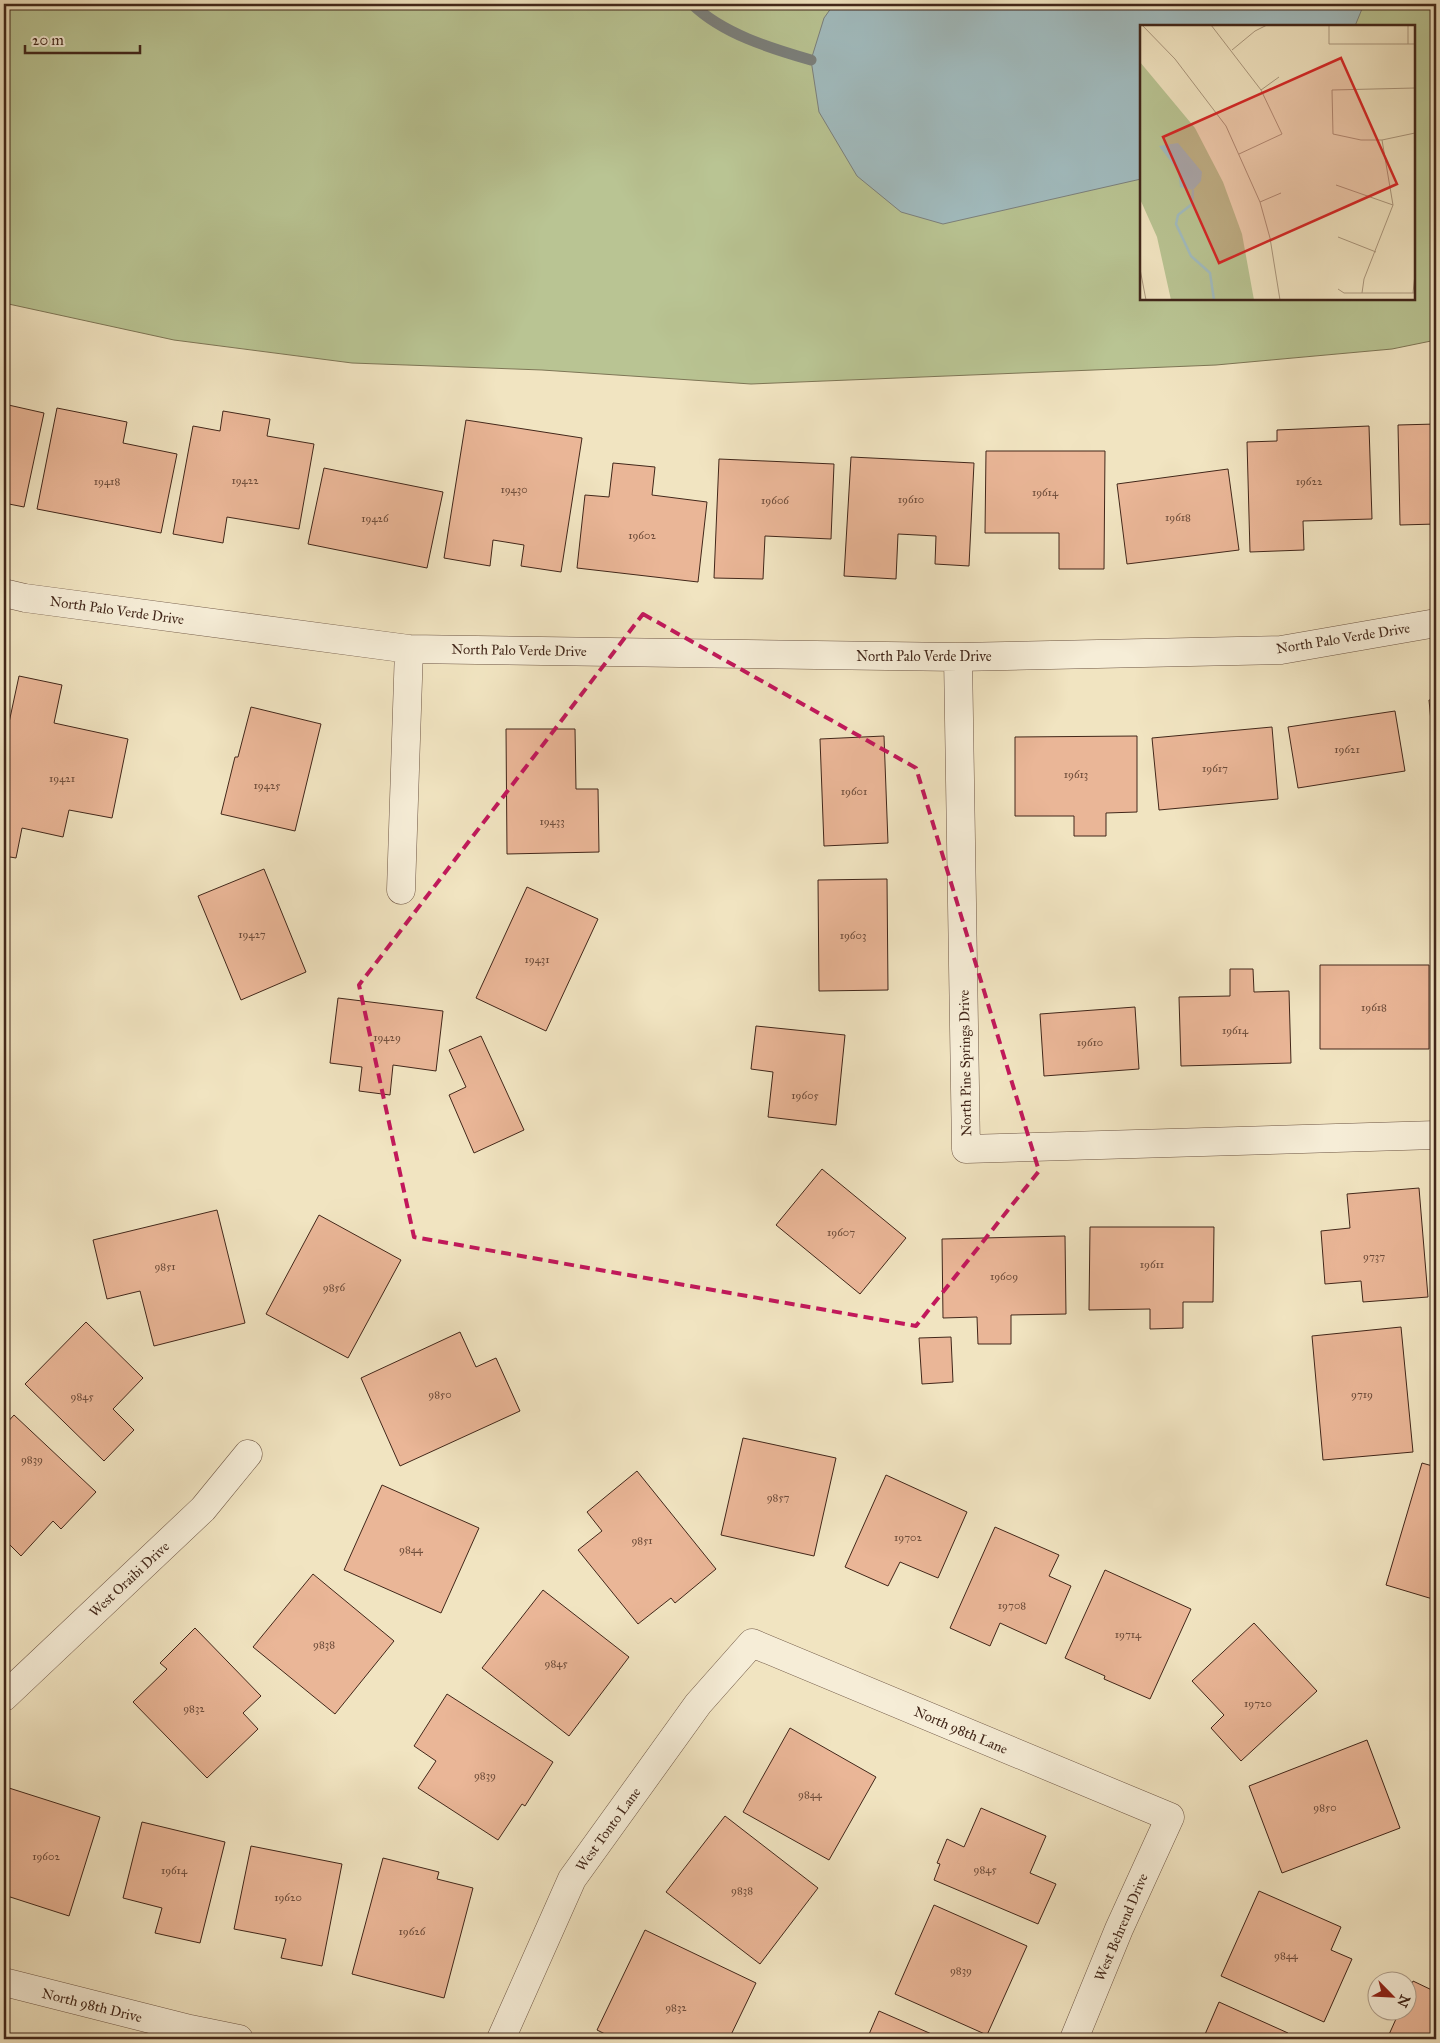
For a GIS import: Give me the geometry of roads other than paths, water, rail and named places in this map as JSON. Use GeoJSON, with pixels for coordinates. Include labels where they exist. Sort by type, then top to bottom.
{"type":"FeatureCollection","features":[{"type":"Feature","properties":{"kind":"street","name":"North Palo Verde Drive"},"geometry":{"type":"LineString","coordinates":[[4,593],[25,598],[409,648],[958,657],[1281,650],[1436,623]]}},
{"type":"Feature","properties":{"kind":"street"},"geometry":{"type":"LineString","coordinates":[[401,890],[409,648]]}},
{"type":"Feature","properties":{"kind":"street","name":"North Pine Springs Drive"},"geometry":{"type":"LineString","coordinates":[[958,657],[966,1149],[1436,1135]]}},
{"type":"Feature","properties":{"kind":"street","name":"West Oraibi Drive"},"geometry":{"type":"LineString","coordinates":[[4,1697],[203,1509],[248,1454]]}},
{"type":"Feature","properties":{"kind":"street","name":"North 98th Lane"},"geometry":{"type":"LineString","coordinates":[[752,1643],[1170,1817]]}},
{"type":"Feature","properties":{"kind":"street","name":"West Tonto Lane"},"geometry":{"type":"LineString","coordinates":[[501,2039],[572,1879],[698,1704],[752,1643]]}},
{"type":"Feature","properties":{"kind":"street","name":"West Behrend Drive"},"geometry":{"type":"LineString","coordinates":[[1074,2039],[1119,1929],[1170,1817]]}},
{"type":"Feature","properties":{"kind":"street","name":"North 98th Drive"},"geometry":{"type":"LineString","coordinates":[[4,1982],[190,2030],[239,2039]]}},
{"type":"Feature","properties":{"kind":"water"},"geometry":{"type":"Polygon","coordinates":[[[834,4],[1364,4],[1355,25],[1140,25],[1140,179],[943,224],[901,212],[857,176],[819,112],[811,60],[824,18],[834,4]]]}},
{"type":"Feature","properties":{"kind":"waterway"},"geometry":{"type":"LineString","coordinates":[[692,4],[704,15],[732,32],[764,45],[811,60]]}}]}
